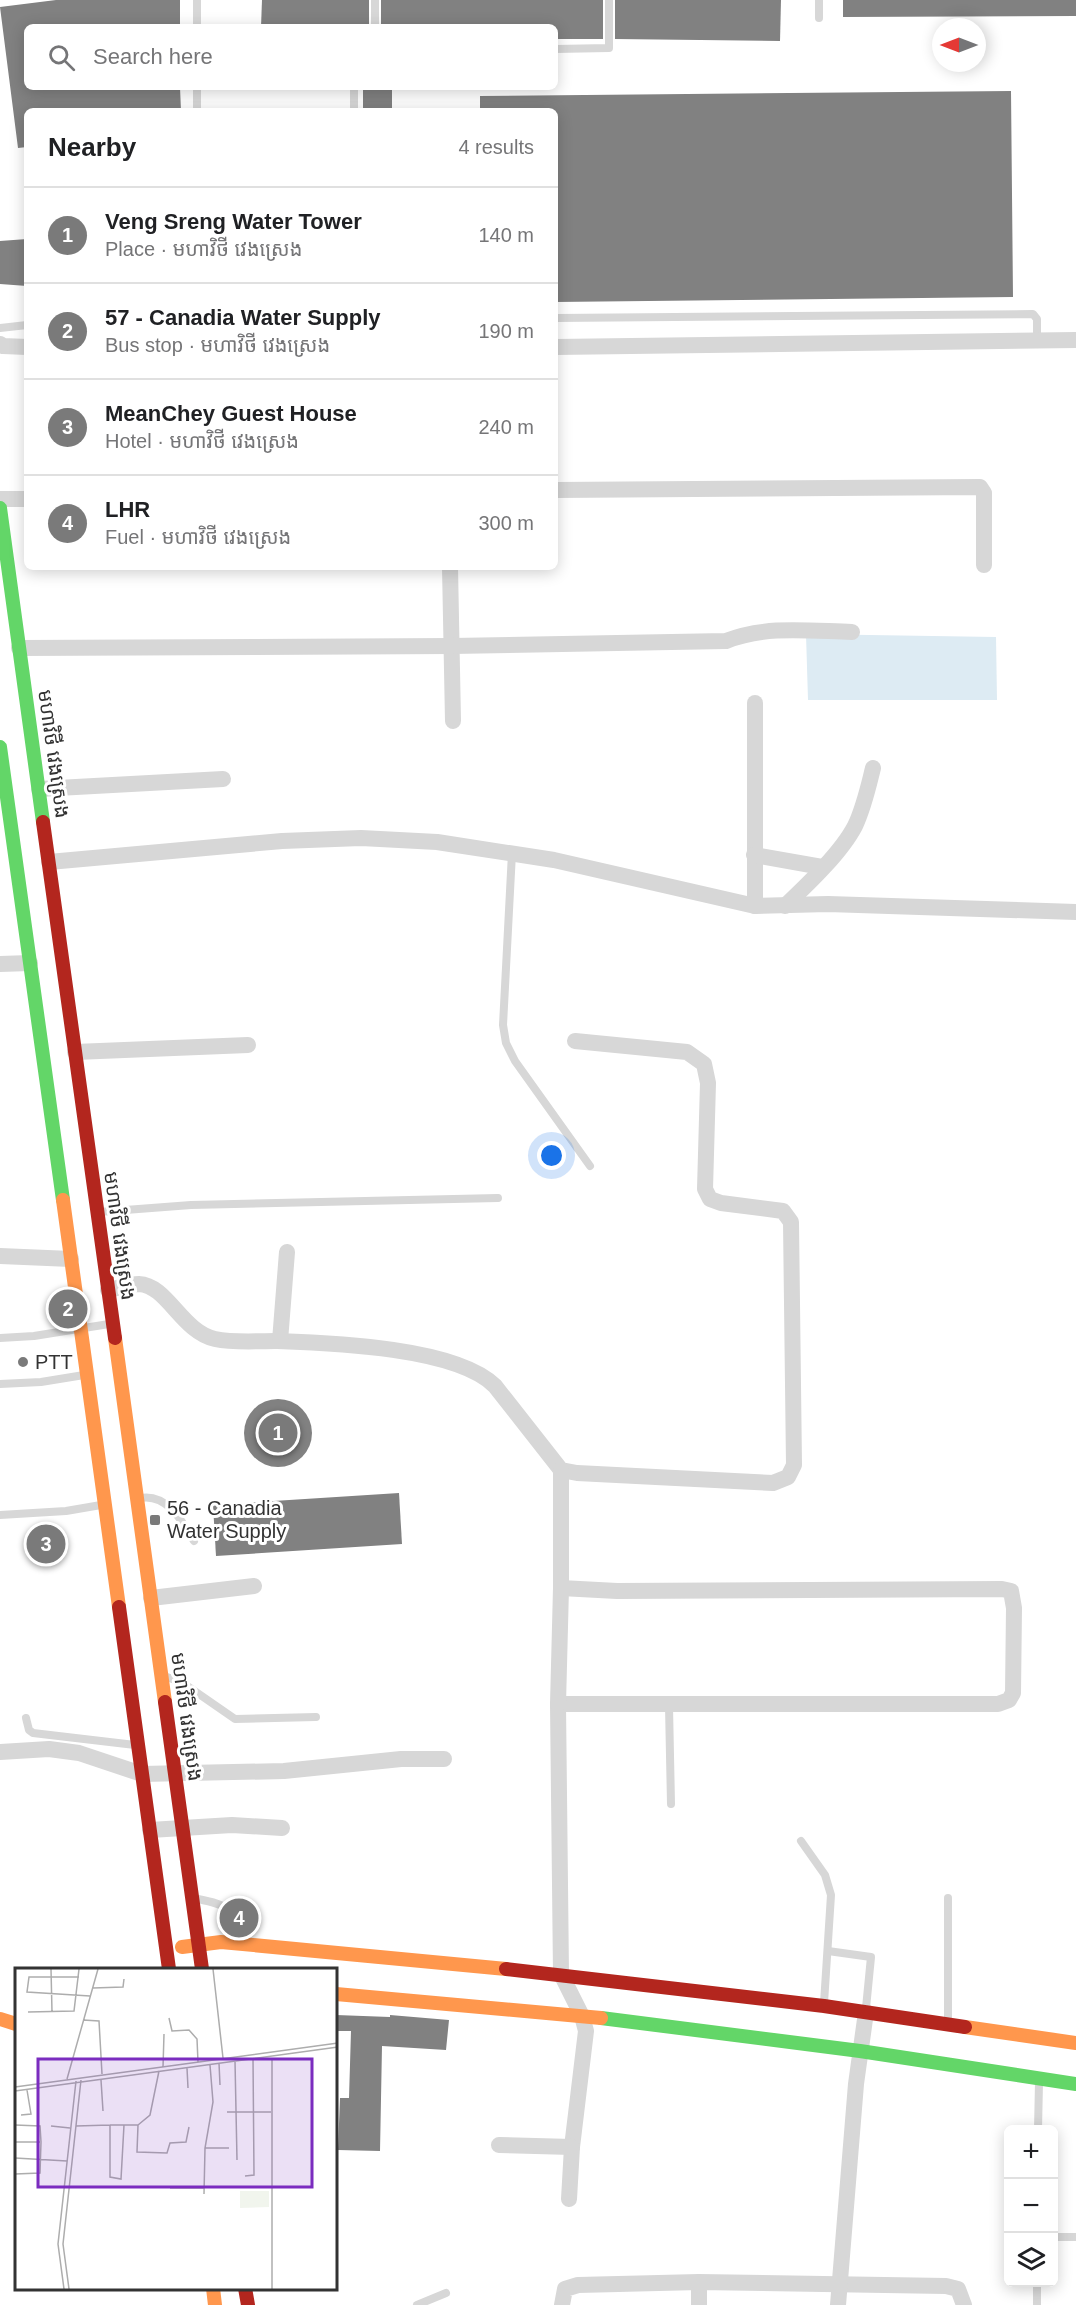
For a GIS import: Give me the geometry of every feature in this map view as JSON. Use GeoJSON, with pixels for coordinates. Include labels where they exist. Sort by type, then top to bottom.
{"type":"FeatureCollection","features":[{"type":"Feature","properties":{"kind":"main road","name":"មហាវិថី វេងស្រេង"},"geometry":{"type":"LineString","coordinates":[[0,508],[202,1968]]}},
{"type":"Feature","properties":{"kind":"main road"},"geometry":{"type":"LineString","coordinates":[[0,752],[169,1968]]}},
{"type":"Feature","properties":{"kind":"main road"},"geometry":{"type":"LineString","coordinates":[[166,1949],[221,1942],[561,1974],[824,2006],[1076,2043]]}},
{"type":"Feature","properties":{"kind":"main road"},"geometry":{"type":"LineString","coordinates":[[338,1994],[582,2016],[860,2051],[1076,2084]]}},
{"type":"Feature","properties":{"kind":"main road"},"geometry":{"type":"LineString","coordinates":[[0,2019],[15,2024]]}},
{"type":"Feature","properties":{"kind":"main road"},"geometry":{"type":"LineString","coordinates":[[213,2290],[215,2305]]}},
{"type":"Feature","properties":{"kind":"main road"},"geometry":{"type":"LineString","coordinates":[[245,2290],[248,2305]]}},
{"type":"Feature","properties":{"kind":"street"},"geometry":{"type":"LineString","coordinates":[[558,347],[1076,340]]}},
{"type":"Feature","properties":{"kind":"street"},"geometry":{"type":"LineString","coordinates":[[0,344],[24,346]]}},
{"type":"Feature","properties":{"kind":"street"},"geometry":{"type":"LineString","coordinates":[[558,490],[980,488],[984,493],[984,565]]}},
{"type":"Feature","properties":{"kind":"street"},"geometry":{"type":"LineString","coordinates":[[0,499],[24,499]]}},
{"type":"Feature","properties":{"kind":"street"},"geometry":{"type":"LineString","coordinates":[[450,570],[453,722]]}},
{"type":"Feature","properties":{"kind":"street"},"geometry":{"type":"LineString","coordinates":[[20,648],[452,646],[726,641],[754,632],[774,630],[852,632]]}},
{"type":"Feature","properties":{"kind":"street"},"geometry":{"type":"LineString","coordinates":[[755,704],[755,906]]}},
{"type":"Feature","properties":{"kind":"street"},"geometry":{"type":"LineString","coordinates":[[0,752],[34,752]]}},
{"type":"Feature","properties":{"kind":"street"},"geometry":{"type":"LineString","coordinates":[[785,906],[837,851],[854,827],[865,801],[873,768]]}},
{"type":"Feature","properties":{"kind":"street"},"geometry":{"type":"LineString","coordinates":[[39,789],[223,779]]}},
{"type":"Feature","properties":{"kind":"street"},"geometry":{"type":"LineString","coordinates":[[49,862],[282,841],[361,838],[437,842],[554,860],[755,906],[828,904],[1076,912]]}},
{"type":"Feature","properties":{"kind":"street"},"geometry":{"type":"LineString","coordinates":[[754,855],[822,867]]}},
{"type":"Feature","properties":{"kind":"street"},"geometry":{"type":"LineString","coordinates":[[0,964],[30,963]]}},
{"type":"Feature","properties":{"kind":"street"},"geometry":{"type":"LineString","coordinates":[[561,1470],[577,1473],[773,1483],[788,1477],[794,1465],[791,1222],[783,1211],[721,1203],[710,1199],[705,1189],[708,1083],[704,1064],[687,1052],[575,1041]]}},
{"type":"Feature","properties":{"kind":"street"},"geometry":{"type":"LineString","coordinates":[[75,1052],[248,1045]]}},
{"type":"Feature","properties":{"kind":"street"},"geometry":{"type":"LineString","coordinates":[[280,1341],[287,1252]]}},
{"type":"Feature","properties":{"kind":"street"},"geometry":{"type":"LineString","coordinates":[[3,1254],[71,1259]]}},
{"type":"Feature","properties":{"kind":"street"},"geometry":{"type":"LineString","coordinates":[[108,1290],[140,1284],[153,1288],[189,1326],[200,1334],[217,1340],[317,1342],[407,1352],[472,1370],[485,1376],[495,1386],[561,1470],[558,1704],[561,1974],[582,2016],[586,2031],[572,2147],[569,2199]]}},
{"type":"Feature","properties":{"kind":"street"},"geometry":{"type":"LineString","coordinates":[[151,1599],[254,1586]]}},
{"type":"Feature","properties":{"kind":"street"},"geometry":{"type":"LineString","coordinates":[[558,1704],[669,1706],[998,1704],[1009,1700],[1013,1693],[1014,1674],[1014,1608],[1011,1591],[1002,1589],[617,1591],[561,1588]]}},
{"type":"Feature","properties":{"kind":"street"},"geometry":{"type":"LineString","coordinates":[[0,1752],[50,1749],[79,1753],[142,1774],[284,1771],[401,1759],[444,1758]]}},
{"type":"Feature","properties":{"kind":"street"},"geometry":{"type":"LineString","coordinates":[[150,1830],[232,1825],[282,1828]]}},
{"type":"Feature","properties":{"kind":"street"},"geometry":{"type":"LineString","coordinates":[[838,2305],[838,2284],[860,2051],[866,2012]]}},
{"type":"Feature","properties":{"kind":"street"},"geometry":{"type":"LineString","coordinates":[[499,2145],[572,2147]]}},
{"type":"Feature","properties":{"kind":"street"},"geometry":{"type":"LineString","coordinates":[[699,2282],[699,2305]]}},
{"type":"Feature","properties":{"kind":"street"},"geometry":{"type":"LineString","coordinates":[[562,2305],[565,2289],[578,2285],[699,2282],[946,2286],[958,2289],[964,2305]]}},
{"type":"Feature","properties":{"kind":"lane"},"geometry":{"type":"LineString","coordinates":[[197,0],[197,24]]}},
{"type":"Feature","properties":{"kind":"lane"},"geometry":{"type":"LineString","coordinates":[[375,0],[375,24]]}},
{"type":"Feature","properties":{"kind":"lane"},"geometry":{"type":"LineString","coordinates":[[558,49],[609,48],[609,0]]}},
{"type":"Feature","properties":{"kind":"lane"},"geometry":{"type":"LineString","coordinates":[[819,0],[819,18]]}},
{"type":"Feature","properties":{"kind":"lane"},"geometry":{"type":"LineString","coordinates":[[197,90],[197,108]]}},
{"type":"Feature","properties":{"kind":"lane"},"geometry":{"type":"LineString","coordinates":[[354,90],[354,108]]}},
{"type":"Feature","properties":{"kind":"lane"},"geometry":{"type":"LineString","coordinates":[[558,318],[1033,314],[1037,319],[1037,340]]}},
{"type":"Feature","properties":{"kind":"lane"},"geometry":{"type":"LineString","coordinates":[[0,328],[24,325]]}},
{"type":"Feature","properties":{"kind":"lane"},"geometry":{"type":"LineString","coordinates":[[512,853],[503,1025],[506,1043],[515,1061],[590,1166]]}},
{"type":"Feature","properties":{"kind":"lane"},"geometry":{"type":"LineString","coordinates":[[97,1212],[191,1204],[498,1198]]}},
{"type":"Feature","properties":{"kind":"lane"},"geometry":{"type":"LineString","coordinates":[[0,1338],[34,1336],[112,1323]]}},
{"type":"Feature","properties":{"kind":"lane"},"geometry":{"type":"LineString","coordinates":[[0,1384],[41,1382],[87,1375]]}},
{"type":"Feature","properties":{"kind":"lane"},"geometry":{"type":"LineString","coordinates":[[137,1499],[150,1496],[176,1511],[194,1541]]}},
{"type":"Feature","properties":{"kind":"lane"},"geometry":{"type":"LineString","coordinates":[[0,1515],[66,1511],[105,1504]]}},
{"type":"Feature","properties":{"kind":"lane"},"geometry":{"type":"LineString","coordinates":[[161,1674],[183,1683],[235,1719],[316,1716]]}},
{"type":"Feature","properties":{"kind":"lane"},"geometry":{"type":"LineString","coordinates":[[669,1706],[671,1804]]}},
{"type":"Feature","properties":{"kind":"lane"},"geometry":{"type":"LineString","coordinates":[[26,1718],[29,1730],[33,1733],[138,1745]]}},
{"type":"Feature","properties":{"kind":"lane"},"geometry":{"type":"LineString","coordinates":[[801,1841],[825,1875],[831,1895],[824,2006]]}},
{"type":"Feature","properties":{"kind":"lane"},"geometry":{"type":"LineString","coordinates":[[192,1898],[221,1904],[238,1919],[242,1944]]}},
{"type":"Feature","properties":{"kind":"lane"},"geometry":{"type":"LineString","coordinates":[[948,1898],[948,2024]]}},
{"type":"Feature","properties":{"kind":"lane"},"geometry":{"type":"LineString","coordinates":[[828,1951],[871,1957],[866,2012]]}},
{"type":"Feature","properties":{"kind":"lane"},"geometry":{"type":"LineString","coordinates":[[1038,2125],[1039,2079]]}},
{"type":"Feature","properties":{"kind":"lane"},"geometry":{"type":"LineString","coordinates":[[1058,2237],[1076,2237]]}},
{"type":"Feature","properties":{"kind":"lane"},"geometry":{"type":"LineString","coordinates":[[1037,2287],[1037,2305]]}},
{"type":"Feature","properties":{"kind":"lane"},"geometry":{"type":"LineString","coordinates":[[417,2305],[446,2293]]}},
{"type":"Feature","properties":{"kind":"shaded area"},"geometry":{"type":"Polygon","coordinates":[[[806,634],[996,637],[997,700],[808,700],[806,634]]]}},
{"type":"Feature","properties":{"kind":"building"},"geometry":{"type":"Polygon","coordinates":[[[56,0],[180,0],[180,24],[24,24],[24,90],[180,90],[181,108],[24,108],[24,147],[18,148],[0,7],[56,0]]]}},
{"type":"Feature","properties":{"kind":"building"},"geometry":{"type":"Polygon","coordinates":[[[262,0],[369,0],[369,24],[261,24],[262,0]]]}},
{"type":"Feature","properties":{"kind":"building"},"geometry":{"type":"Polygon","coordinates":[[[381,0],[603,0],[603,39],[558,39],[558,24],[381,24],[381,0]]]}},
{"type":"Feature","properties":{"kind":"building"},"geometry":{"type":"Polygon","coordinates":[[[615,0],[781,0],[780,41],[615,39],[615,0]]]}},
{"type":"Feature","properties":{"kind":"building"},"geometry":{"type":"Polygon","coordinates":[[[843,0],[1076,0],[1076,16],[843,17],[843,0]]]}},
{"type":"Feature","properties":{"kind":"building"},"geometry":{"type":"Polygon","coordinates":[[[363,90],[392,90],[392,108],[363,108],[363,90]]]}},
{"type":"Feature","properties":{"kind":"building"},"geometry":{"type":"Polygon","coordinates":[[[1011,91],[1013,297],[558,302],[558,108],[480,108],[480,96],[1011,91]]]}},
{"type":"Feature","properties":{"kind":"building"},"geometry":{"type":"Polygon","coordinates":[[[24,239],[24,286],[0,284],[0,241],[24,239]]]}},
{"type":"Feature","properties":{"kind":"building"},"geometry":{"type":"Polygon","coordinates":[[[278,1399],[291,1402],[302,1409],[309,1420],[312,1433],[309,1446],[302,1457],[291,1464],[278,1467],[265,1464],[254,1457],[247,1446],[244,1433],[247,1420],[254,1409],[265,1402],[278,1399]]]}},
{"type":"Feature","properties":{"kind":"building"},"geometry":{"type":"Polygon","coordinates":[[[399,1493],[402,1544],[216,1556],[213,1505],[399,1493]]]}},
{"type":"Feature","properties":{"kind":"building"},"geometry":{"type":"Polygon","coordinates":[[[338,2015],[390,2017],[390,2015],[449,2020],[446,2050],[382,2046],[380,2151],[338,2150],[340,2098],[349,2098],[351,2031],[338,2031],[338,2015]]]}},
{"type":"Feature","properties":{"kind":"traffic: fast"},"geometry":{"type":"LineString","coordinates":[[0,508],[43,822]]}},
{"type":"Feature","properties":{"kind":"traffic: fast"},"geometry":{"type":"LineString","coordinates":[[0,747],[63,1200]]}},
{"type":"Feature","properties":{"kind":"traffic: fast"},"geometry":{"type":"LineString","coordinates":[[601,2018],[860,2051],[1076,2084]]}},
{"type":"Feature","properties":{"kind":"traffic: slow"},"geometry":{"type":"LineString","coordinates":[[63,1200],[119,1607]]}},
{"type":"Feature","properties":{"kind":"traffic: slow"},"geometry":{"type":"LineString","coordinates":[[115,1338],[165,1702]]}},
{"type":"Feature","properties":{"kind":"traffic: slow"},"geometry":{"type":"LineString","coordinates":[[182,1947],[221,1942],[506,1969]]}},
{"type":"Feature","properties":{"kind":"traffic: slow"},"geometry":{"type":"LineString","coordinates":[[338,1994],[601,2018]]}},
{"type":"Feature","properties":{"kind":"traffic: slow"},"geometry":{"type":"LineString","coordinates":[[0,2019],[15,2024]]}},
{"type":"Feature","properties":{"kind":"traffic: slow"},"geometry":{"type":"LineString","coordinates":[[965,2027],[1076,2043]]}},
{"type":"Feature","properties":{"kind":"traffic: slow"},"geometry":{"type":"LineString","coordinates":[[213,2290],[215,2305]]}},
{"type":"Feature","properties":{"kind":"traffic: jam"},"geometry":{"type":"LineString","coordinates":[[43,822],[115,1338]]}},
{"type":"Feature","properties":{"kind":"traffic: jam"},"geometry":{"type":"LineString","coordinates":[[119,1607],[169,1968]]}},
{"type":"Feature","properties":{"kind":"traffic: jam"},"geometry":{"type":"LineString","coordinates":[[165,1702],[202,1968]]}},
{"type":"Feature","properties":{"kind":"traffic: jam"},"geometry":{"type":"LineString","coordinates":[[506,1969],[824,2006],[965,2027]]}},
{"type":"Feature","properties":{"kind":"traffic: jam"},"geometry":{"type":"LineString","coordinates":[[245,2290],[248,2305]]}},
{"type":"Feature","properties":{"kind":"place","name":"57 - Canadia Water Supply"},"geometry":{"type":"Point","coordinates":[68,1309]}},
{"type":"Feature","properties":{"kind":"place","name":"PTT"},"geometry":{"type":"Point","coordinates":[23,1362]}},
{"type":"Feature","properties":{"kind":"place","name":"Veng Sreng Water Tower"},"geometry":{"type":"Point","coordinates":[278,1433]}},
{"type":"Feature","properties":{"kind":"place","name":"56 - Canadia Water Supply"},"geometry":{"type":"Point","coordinates":[155,1520]}},
{"type":"Feature","properties":{"kind":"place","name":"MeanChey Guest House"},"geometry":{"type":"Point","coordinates":[46,1544]}},
{"type":"Feature","properties":{"kind":"place","name":"LHR"},"geometry":{"type":"Point","coordinates":[239,1918]}}]}
